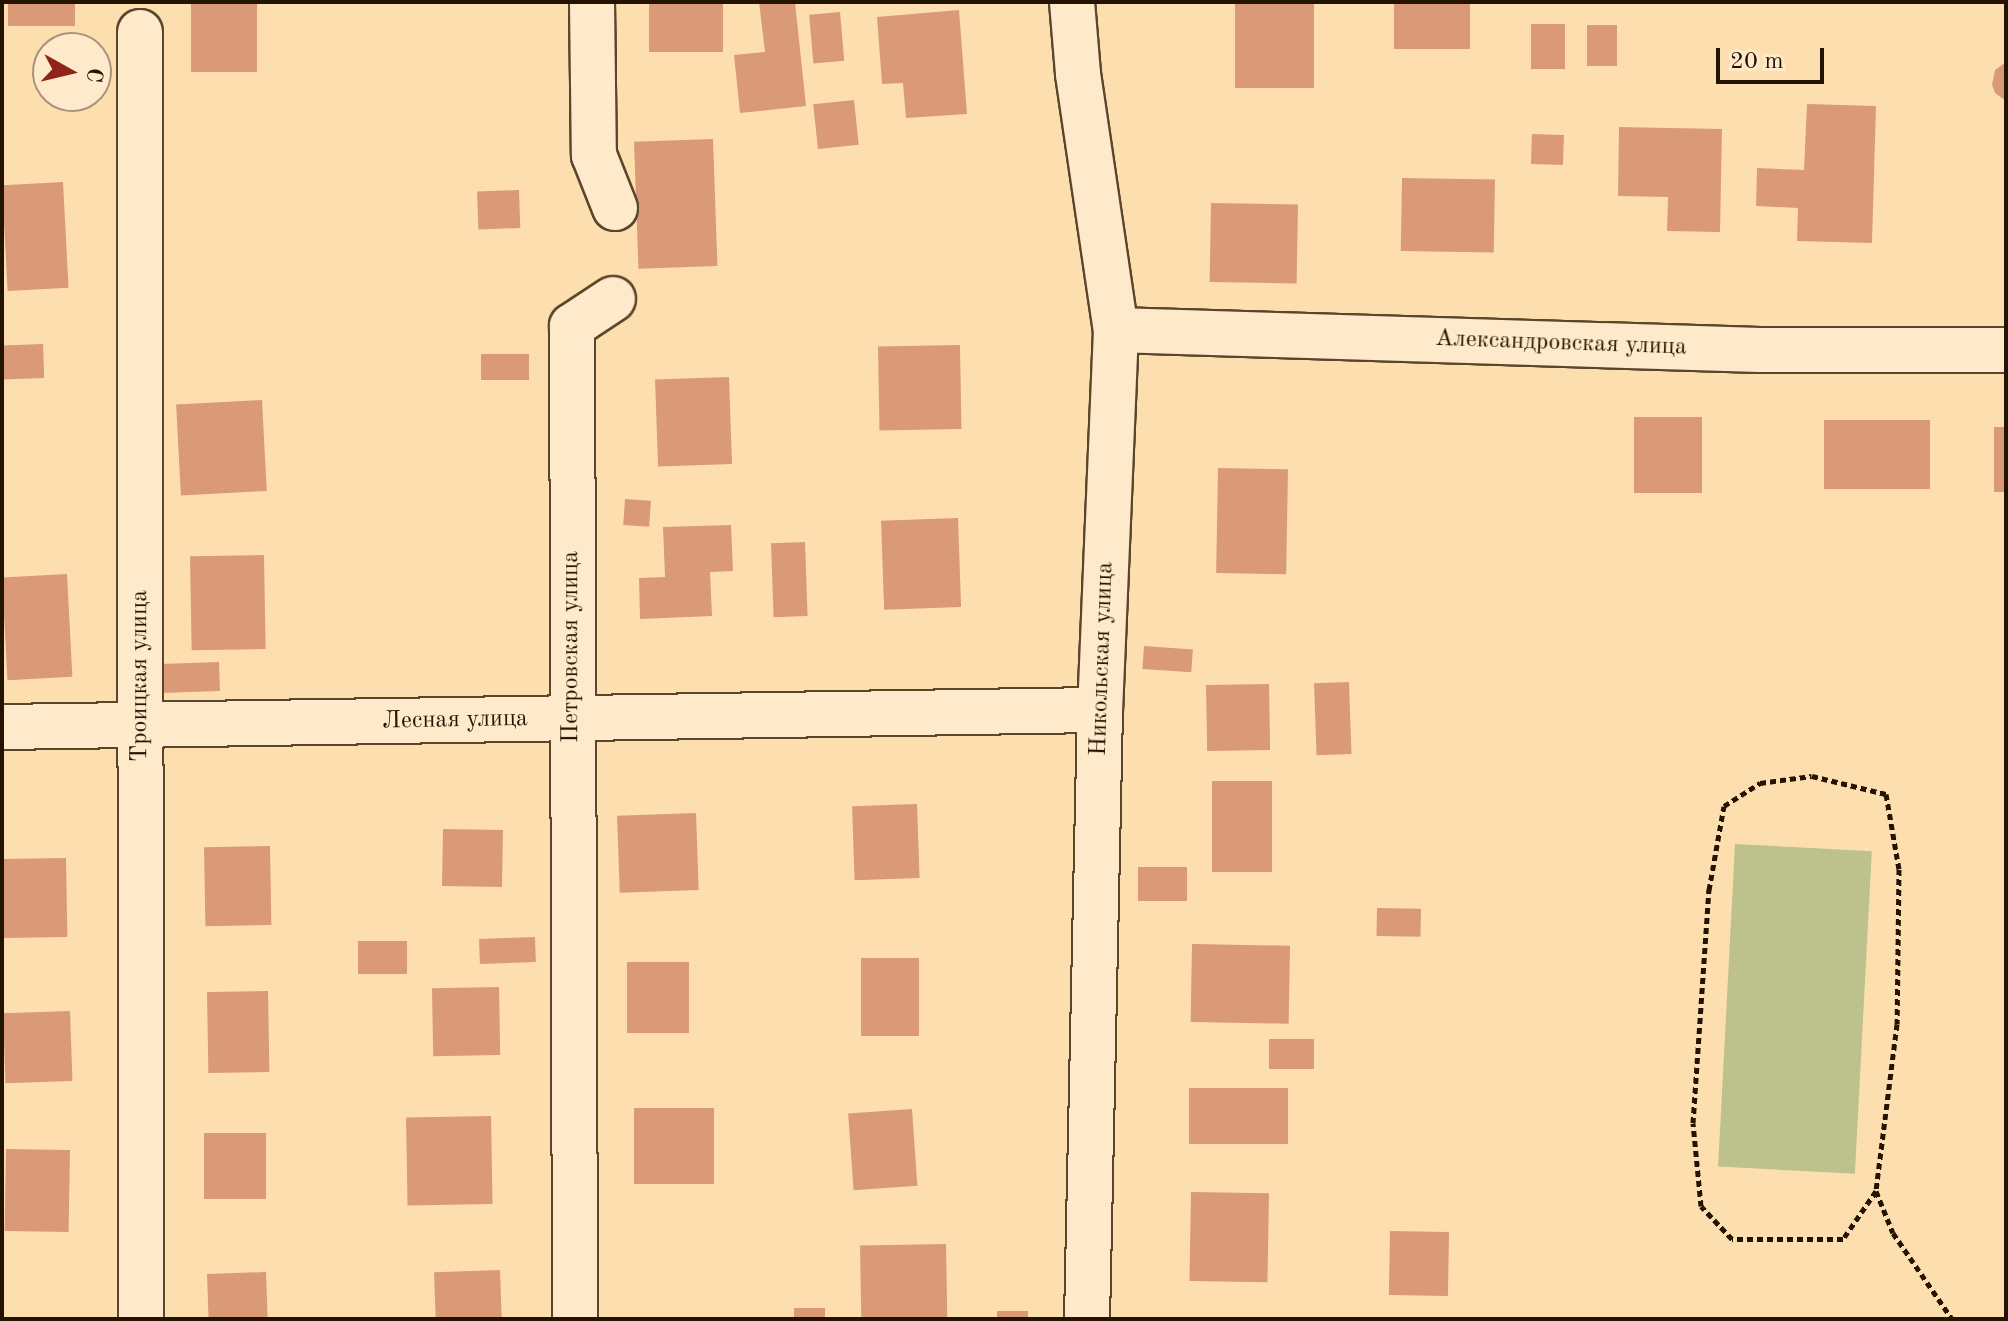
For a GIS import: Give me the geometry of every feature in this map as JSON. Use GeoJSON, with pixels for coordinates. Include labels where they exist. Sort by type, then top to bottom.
{"type":"FeatureCollection","features":[{"type":"Feature","properties":{"kind":"street"},"geometry":{"type":"LineString","coordinates":[[592,2],[594,155],[615,208]]}},
{"type":"Feature","properties":{"kind":"street","name":"Никольская улица"},"geometry":{"type":"LineString","coordinates":[[1072,2],[1078,74],[1116,330],[1100,710],[1087,1319]]}},
{"type":"Feature","properties":{"kind":"street","name":"Троицкая улица"},"geometry":{"type":"LineString","coordinates":[[140,32],[141,1319]]}},
{"type":"Feature","properties":{"kind":"street","name":"Петровская улица"},"geometry":{"type":"LineString","coordinates":[[575,1319],[572,326],[613,299]]}},
{"type":"Feature","properties":{"kind":"street","name":"Александровская улица"},"geometry":{"type":"LineString","coordinates":[[1116,330],[1760,350],[2006,350]]}},
{"type":"Feature","properties":{"kind":"street","name":"Лесная улица"},"geometry":{"type":"LineString","coordinates":[[2,727],[1100,710]]}},
{"type":"Feature","properties":{"kind":"path"},"geometry":{"type":"LineString","coordinates":[[1876,1191],[1843,1239],[1732,1239],[1701,1206],[1693,1123],[1709,890],[1724,806],[1760,783],[1812,776],[1886,794],[1899,869],[1897,1024],[1876,1191],[1893,1233],[1952,1319]]}},
{"type":"Feature","properties":{"kind":"green space"},"geometry":{"type":"Polygon","coordinates":[[[1735,844],[1872,851],[1855,1174],[1718,1167],[1735,844]]]}},
{"type":"Feature","properties":{"kind":"building"},"geometry":{"type":"Polygon","coordinates":[[[8,2],[75,2],[75,26],[8,26],[8,2]]]}},
{"type":"Feature","properties":{"kind":"building"},"geometry":{"type":"Polygon","coordinates":[[[191,2],[257,2],[257,72],[191,72],[191,2]]]}},
{"type":"Feature","properties":{"kind":"building"},"geometry":{"type":"Polygon","coordinates":[[[649,2],[723,2],[723,52],[649,52],[649,2]]]}},
{"type":"Feature","properties":{"kind":"building"},"geometry":{"type":"Polygon","coordinates":[[[759,2],[795,2],[806,106],[740,113],[734,55],[765,52],[759,2]]]}},
{"type":"Feature","properties":{"kind":"building"},"geometry":{"type":"Polygon","coordinates":[[[1235,2],[1314,2],[1314,88],[1235,88],[1235,2]]]}},
{"type":"Feature","properties":{"kind":"building"},"geometry":{"type":"Polygon","coordinates":[[[1394,2],[1470,2],[1470,49],[1394,49],[1394,2]]]}},
{"type":"Feature","properties":{"kind":"building"},"geometry":{"type":"Polygon","coordinates":[[[959,10],[967,114],[906,118],[903,83],[882,84],[877,17],[959,10]]]}},
{"type":"Feature","properties":{"kind":"building"},"geometry":{"type":"Polygon","coordinates":[[[840,12],[844,61],[813,64],[809,15],[840,12]]]}},
{"type":"Feature","properties":{"kind":"building"},"geometry":{"type":"Polygon","coordinates":[[[1531,24],[1565,24],[1565,69],[1531,69],[1531,24]]]}},
{"type":"Feature","properties":{"kind":"building"},"geometry":{"type":"Polygon","coordinates":[[[1587,25],[1617,25],[1617,66],[1587,66],[1587,25]]]}},
{"type":"Feature","properties":{"kind":"building"},"geometry":{"type":"Polygon","coordinates":[[[2006,62],[2006,101],[1995,93],[1992,85],[1995,70],[2006,62]]]}},
{"type":"Feature","properties":{"kind":"building"},"geometry":{"type":"Polygon","coordinates":[[[854,100],[859,145],[818,149],[813,104],[854,100]]]}},
{"type":"Feature","properties":{"kind":"building"},"geometry":{"type":"Polygon","coordinates":[[[1807,104],[1876,106],[1872,243],[1797,241],[1798,208],[1756,206],[1757,168],[1804,170],[1807,104]]]}},
{"type":"Feature","properties":{"kind":"building"},"geometry":{"type":"Polygon","coordinates":[[[1619,127],[1722,129],[1720,232],[1667,231],[1668,197],[1618,196],[1619,127]]]}},
{"type":"Feature","properties":{"kind":"building"},"geometry":{"type":"Polygon","coordinates":[[[1532,134],[1564,135],[1563,165],[1531,164],[1532,134]]]}},
{"type":"Feature","properties":{"kind":"building"},"geometry":{"type":"Polygon","coordinates":[[[713,139],[717,266],[638,269],[634,142],[713,139]]]}},
{"type":"Feature","properties":{"kind":"building"},"geometry":{"type":"Polygon","coordinates":[[[1402,178],[1495,180],[1494,253],[1401,251],[1402,178]]]}},
{"type":"Feature","properties":{"kind":"building"},"geometry":{"type":"Polygon","coordinates":[[[63,182],[69,288],[8,291],[2,185],[63,182]]]}},
{"type":"Feature","properties":{"kind":"building"},"geometry":{"type":"Polygon","coordinates":[[[519,190],[520,228],[478,229],[477,191],[519,190]]]}},
{"type":"Feature","properties":{"kind":"building"},"geometry":{"type":"Polygon","coordinates":[[[1211,203],[1298,205],[1297,284],[1210,282],[1211,203]]]}},
{"type":"Feature","properties":{"kind":"building"},"geometry":{"type":"Polygon","coordinates":[[[43,344],[44,378],[3,379],[2,345],[43,344]]]}},
{"type":"Feature","properties":{"kind":"building"},"geometry":{"type":"Polygon","coordinates":[[[960,345],[961,429],[879,430],[878,346],[960,345]]]}},
{"type":"Feature","properties":{"kind":"building"},"geometry":{"type":"Polygon","coordinates":[[[481,354],[529,354],[529,380],[481,380],[481,354]]]}},
{"type":"Feature","properties":{"kind":"building"},"geometry":{"type":"Polygon","coordinates":[[[729,377],[732,464],[658,467],[655,380],[729,377]]]}},
{"type":"Feature","properties":{"kind":"building"},"geometry":{"type":"Polygon","coordinates":[[[262,400],[267,491],[181,495],[176,405],[262,400]]]}},
{"type":"Feature","properties":{"kind":"building"},"geometry":{"type":"Polygon","coordinates":[[[1634,417],[1702,417],[1702,493],[1634,493],[1634,417]]]}},
{"type":"Feature","properties":{"kind":"building"},"geometry":{"type":"Polygon","coordinates":[[[1824,420],[1930,420],[1930,489],[1824,489],[1824,420]]]}},
{"type":"Feature","properties":{"kind":"building"},"geometry":{"type":"Polygon","coordinates":[[[1994,427],[2006,427],[2006,492],[1994,492],[1994,427]]]}},
{"type":"Feature","properties":{"kind":"building"},"geometry":{"type":"Polygon","coordinates":[[[1218,468],[1288,469],[1286,574],[1216,573],[1218,468]]]}},
{"type":"Feature","properties":{"kind":"building"},"geometry":{"type":"Polygon","coordinates":[[[625,499],[651,501],[649,527],[623,525],[625,499]]]}},
{"type":"Feature","properties":{"kind":"building"},"geometry":{"type":"Polygon","coordinates":[[[958,518],[961,607],[884,610],[881,521],[958,518]]]}},
{"type":"Feature","properties":{"kind":"building"},"geometry":{"type":"Polygon","coordinates":[[[731,525],[733,571],[710,572],[712,616],[640,619],[639,578],[665,577],[663,527],[731,525]]]}},
{"type":"Feature","properties":{"kind":"building"},"geometry":{"type":"Polygon","coordinates":[[[805,542],[808,616],[774,617],[771,543],[805,542]]]}},
{"type":"Feature","properties":{"kind":"building"},"geometry":{"type":"Polygon","coordinates":[[[264,555],[266,649],[192,650],[190,556],[264,555]]]}},
{"type":"Feature","properties":{"kind":"building"},"geometry":{"type":"Polygon","coordinates":[[[67,574],[72,677],[7,680],[2,577],[67,574]]]}},
{"type":"Feature","properties":{"kind":"building"},"geometry":{"type":"Polygon","coordinates":[[[1144,646],[1193,649],[1191,672],[1142,669],[1144,646]]]}},
{"type":"Feature","properties":{"kind":"building"},"geometry":{"type":"Polygon","coordinates":[[[219,662],[220,691],[161,693],[160,664],[219,662]]]}},
{"type":"Feature","properties":{"kind":"building"},"geometry":{"type":"Polygon","coordinates":[[[1349,682],[1352,754],[1317,755],[1314,683],[1349,682]]]}},
{"type":"Feature","properties":{"kind":"building"},"geometry":{"type":"Polygon","coordinates":[[[1269,684],[1270,750],[1207,751],[1206,685],[1269,684]]]}},
{"type":"Feature","properties":{"kind":"building"},"geometry":{"type":"Polygon","coordinates":[[[1212,781],[1272,781],[1272,872],[1212,872],[1212,781]]]}},
{"type":"Feature","properties":{"kind":"building"},"geometry":{"type":"Polygon","coordinates":[[[917,804],[920,878],[855,880],[852,806],[917,804]]]}},
{"type":"Feature","properties":{"kind":"building"},"geometry":{"type":"Polygon","coordinates":[[[696,813],[699,890],[620,893],[617,816],[696,813]]]}},
{"type":"Feature","properties":{"kind":"building"},"geometry":{"type":"Polygon","coordinates":[[[443,829],[503,830],[502,887],[442,886],[443,829]]]}},
{"type":"Feature","properties":{"kind":"building"},"geometry":{"type":"Polygon","coordinates":[[[270,846],[271,925],[205,926],[204,847],[270,846]]]}},
{"type":"Feature","properties":{"kind":"building"},"geometry":{"type":"Polygon","coordinates":[[[66,858],[67,937],[3,938],[2,859],[66,858]]]}},
{"type":"Feature","properties":{"kind":"building"},"geometry":{"type":"Polygon","coordinates":[[[1138,867],[1187,867],[1187,901],[1138,901],[1138,867]]]}},
{"type":"Feature","properties":{"kind":"building"},"geometry":{"type":"Polygon","coordinates":[[[1377,908],[1421,909],[1421,937],[1377,936],[1377,908]]]}},
{"type":"Feature","properties":{"kind":"building"},"geometry":{"type":"Polygon","coordinates":[[[535,937],[536,962],[480,964],[479,939],[535,937]]]}},
{"type":"Feature","properties":{"kind":"building"},"geometry":{"type":"Polygon","coordinates":[[[358,941],[407,941],[407,974],[358,974],[358,941]]]}},
{"type":"Feature","properties":{"kind":"building"},"geometry":{"type":"Polygon","coordinates":[[[1192,944],[1290,946],[1289,1024],[1191,1022],[1192,944]]]}},
{"type":"Feature","properties":{"kind":"building"},"geometry":{"type":"Polygon","coordinates":[[[861,958],[919,958],[919,1036],[861,1036],[861,958]]]}},
{"type":"Feature","properties":{"kind":"building"},"geometry":{"type":"Polygon","coordinates":[[[627,962],[689,962],[689,1033],[627,1033],[627,962]]]}},
{"type":"Feature","properties":{"kind":"building"},"geometry":{"type":"Polygon","coordinates":[[[499,987],[500,1055],[433,1056],[432,988],[499,987]]]}},
{"type":"Feature","properties":{"kind":"building"},"geometry":{"type":"Polygon","coordinates":[[[268,991],[269,1072],[208,1073],[207,992],[268,991]]]}},
{"type":"Feature","properties":{"kind":"building"},"geometry":{"type":"Polygon","coordinates":[[[70,1011],[72,1081],[5,1083],[3,1013],[70,1011]]]}},
{"type":"Feature","properties":{"kind":"building"},"geometry":{"type":"Polygon","coordinates":[[[1269,1039],[1314,1039],[1314,1069],[1269,1069],[1269,1039]]]}},
{"type":"Feature","properties":{"kind":"building"},"geometry":{"type":"Polygon","coordinates":[[[1189,1088],[1288,1088],[1288,1144],[1189,1144],[1189,1088]]]}},
{"type":"Feature","properties":{"kind":"building"},"geometry":{"type":"Polygon","coordinates":[[[634,1108],[714,1108],[714,1184],[634,1184],[634,1108]]]}},
{"type":"Feature","properties":{"kind":"building"},"geometry":{"type":"Polygon","coordinates":[[[912,1109],[917,1186],[854,1190],[848,1113],[912,1109]]]}},
{"type":"Feature","properties":{"kind":"building"},"geometry":{"type":"Polygon","coordinates":[[[491,1116],[493,1204],[408,1205],[406,1117],[491,1116]]]}},
{"type":"Feature","properties":{"kind":"building"},"geometry":{"type":"Polygon","coordinates":[[[204,1133],[266,1133],[266,1199],[204,1199],[204,1133]]]}},
{"type":"Feature","properties":{"kind":"building"},"geometry":{"type":"Polygon","coordinates":[[[6,1149],[70,1150],[69,1232],[5,1231],[6,1149]]]}},
{"type":"Feature","properties":{"kind":"building"},"geometry":{"type":"Polygon","coordinates":[[[1191,1192],[1269,1193],[1267,1282],[1189,1281],[1191,1192]]]}},
{"type":"Feature","properties":{"kind":"building"},"geometry":{"type":"Polygon","coordinates":[[[1390,1231],[1449,1232],[1448,1296],[1389,1295],[1390,1231]]]}},
{"type":"Feature","properties":{"kind":"building"},"geometry":{"type":"Polygon","coordinates":[[[946,1244],[947,1318],[861,1319],[860,1246],[946,1244]]]}},
{"type":"Feature","properties":{"kind":"building"},"geometry":{"type":"Polygon","coordinates":[[[500,1270],[502,1319],[436,1319],[434,1272],[500,1270]]]}},
{"type":"Feature","properties":{"kind":"building"},"geometry":{"type":"Polygon","coordinates":[[[266,1272],[268,1319],[209,1319],[207,1274],[266,1272]]]}},
{"type":"Feature","properties":{"kind":"building"},"geometry":{"type":"Polygon","coordinates":[[[794,1308],[825,1308],[825,1319],[794,1319],[794,1308]]]}},
{"type":"Feature","properties":{"kind":"building"},"geometry":{"type":"Polygon","coordinates":[[[997,1311],[1028,1311],[1028,1319],[997,1319],[997,1311]]]}}]}
